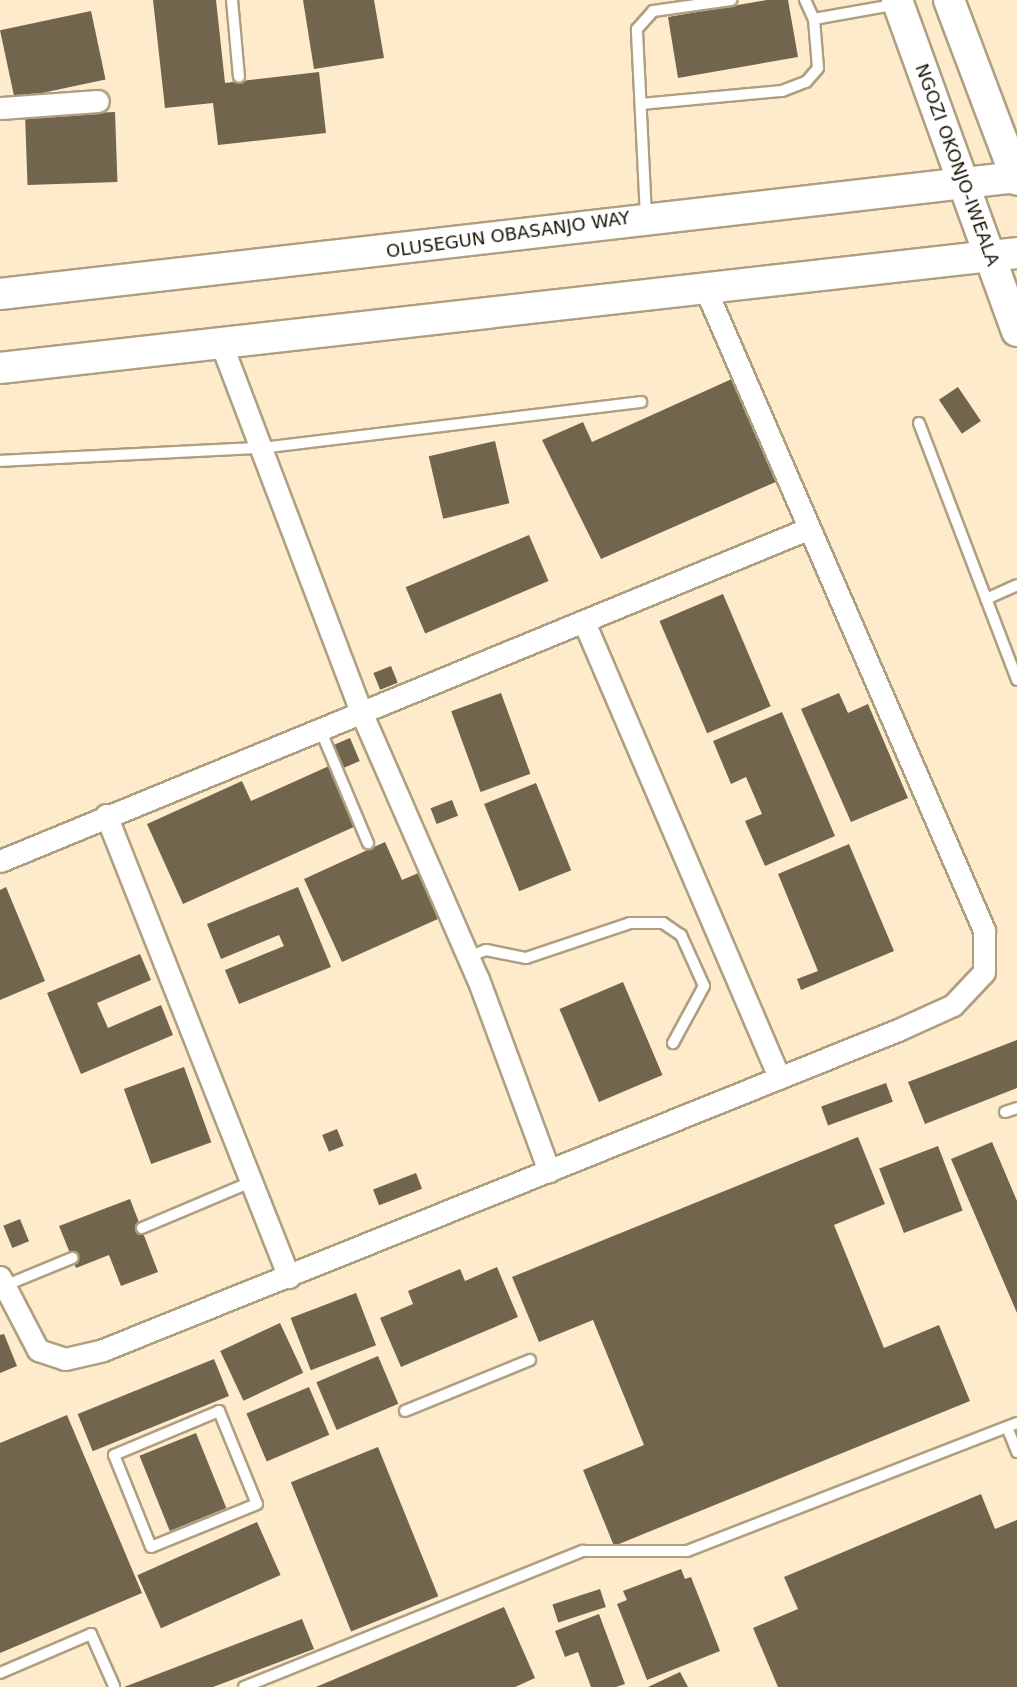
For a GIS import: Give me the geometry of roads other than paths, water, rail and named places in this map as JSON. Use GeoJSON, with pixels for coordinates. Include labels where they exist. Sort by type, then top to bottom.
{"type":"FeatureCollection","features":[{"type":"Feature","properties":{"kind":"main road"},"geometry":{"type":"LineString","coordinates":[[950,0],[1017,178]]}},
{"type":"Feature","properties":{"kind":"main road","name":"NGOZI OKONJO-IWEALA"},"geometry":{"type":"LineString","coordinates":[[898,2],[964,183],[1003,255],[1017,331]]}},
{"type":"Feature","properties":{"kind":"main road","name":"OLUSEGUN OBASANJO WAY"},"geometry":{"type":"LineString","coordinates":[[0,294],[355,256],[646,216],[1017,178]]}},
{"type":"Feature","properties":{"kind":"main road"},"geometry":{"type":"LineString","coordinates":[[0,368],[1003,255]]}},
{"type":"Feature","properties":{"kind":"street"},"geometry":{"type":"LineString","coordinates":[[0,108],[98,101]]}},
{"type":"Feature","properties":{"kind":"street"},"geometry":{"type":"LineString","coordinates":[[2,1282],[38,1350],[65,1359],[103,1350],[289,1277],[953,1005],[984,972],[984,930],[805,530],[705,288]]}},
{"type":"Feature","properties":{"kind":"street"},"geometry":{"type":"LineString","coordinates":[[221,343],[362,713],[468,957],[550,1171]]}},
{"type":"Feature","properties":{"kind":"street"},"geometry":{"type":"LineString","coordinates":[[0,861],[106,815],[362,713],[805,530]]}},
{"type":"Feature","properties":{"kind":"street"},"geometry":{"type":"LineString","coordinates":[[584,622],[779,1078]]}},
{"type":"Feature","properties":{"kind":"street"},"geometry":{"type":"LineString","coordinates":[[106,815],[289,1277]]}},
{"type":"Feature","properties":{"kind":"lane"},"geometry":{"type":"LineString","coordinates":[[232,0],[239,77]]}},
{"type":"Feature","properties":{"kind":"lane"},"geometry":{"type":"LineString","coordinates":[[646,216],[637,29],[644,17],[731,0]]}},
{"type":"Feature","properties":{"kind":"lane"},"geometry":{"type":"LineString","coordinates":[[641,104],[782,91],[806,82],[818,68],[814,19],[806,0]]}},
{"type":"Feature","properties":{"kind":"lane"},"geometry":{"type":"LineString","coordinates":[[814,19],[898,2]]}},
{"type":"Feature","properties":{"kind":"lane"},"geometry":{"type":"LineString","coordinates":[[0,461],[261,447],[641,402]]}},
{"type":"Feature","properties":{"kind":"lane"},"geometry":{"type":"LineString","coordinates":[[919,423],[1017,680]]}},
{"type":"Feature","properties":{"kind":"lane"},"geometry":{"type":"LineString","coordinates":[[986,599],[1017,584]]}},
{"type":"Feature","properties":{"kind":"lane"},"geometry":{"type":"LineString","coordinates":[[320,729],[368,843]]}},
{"type":"Feature","properties":{"kind":"lane"},"geometry":{"type":"LineString","coordinates":[[468,957],[486,950],[526,958],[630,923],[663,923],[681,935],[704,986],[673,1043]]}},
{"type":"Feature","properties":{"kind":"lane"},"geometry":{"type":"LineString","coordinates":[[1005,1112],[1017,1108]]}},
{"type":"Feature","properties":{"kind":"lane"},"geometry":{"type":"LineString","coordinates":[[142,1228],[251,1182]]}},
{"type":"Feature","properties":{"kind":"lane"},"geometry":{"type":"LineString","coordinates":[[2,1282],[72,1258]]}},
{"type":"Feature","properties":{"kind":"lane"},"geometry":{"type":"LineString","coordinates":[[405,1411],[530,1360]]}},
{"type":"Feature","properties":{"kind":"lane"},"geometry":{"type":"LineString","coordinates":[[219,1411],[257,1504],[152,1547],[114,1455],[219,1411]]}},
{"type":"Feature","properties":{"kind":"lane"},"geometry":{"type":"LineString","coordinates":[[244,1687],[583,1551],[687,1551],[1012,1425],[1017,1452]]}},
{"type":"Feature","properties":{"kind":"lane"},"geometry":{"type":"LineString","coordinates":[[0,1674],[91,1634],[114,1686]]}}]}
